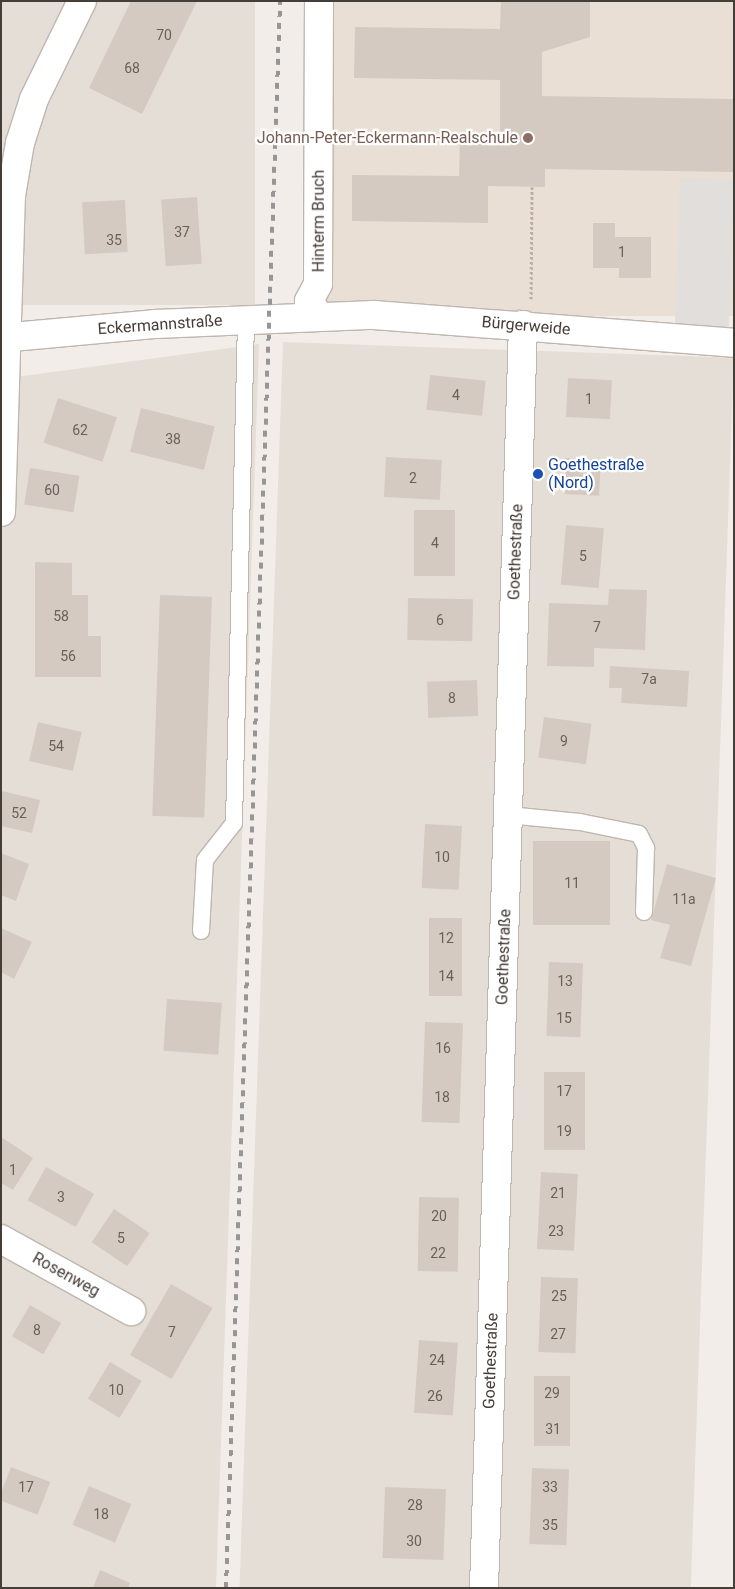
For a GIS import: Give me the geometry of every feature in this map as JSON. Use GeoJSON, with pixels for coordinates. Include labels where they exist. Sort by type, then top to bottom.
{"type":"FeatureCollection","features":[{"type":"Feature","properties":{"kind":"street"},"geometry":{"type":"LineString","coordinates":[[1,512],[4,337],[10,196],[20,143],[34,99],[82,1]]}},
{"type":"Feature","properties":{"kind":"street","name":"Hinterm Bruch"},"geometry":{"type":"LineString","coordinates":[[319,1],[318,284],[309,302],[319,316]]}},
{"type":"Feature","properties":{"kind":"street","name":"Eckermannstraße"},"geometry":{"type":"LineString","coordinates":[[4,337],[319,316]]}},
{"type":"Feature","properties":{"kind":"street","name":"Bürgerweide"},"geometry":{"type":"LineString","coordinates":[[319,316],[527,326],[734,343]]}},
{"type":"Feature","properties":{"kind":"street","name":"Goethestraße"},"geometry":{"type":"LineString","coordinates":[[484,1588],[508,815],[527,326]]}},
{"type":"Feature","properties":{"kind":"street","name":"Rosenweg"},"geometry":{"type":"LineString","coordinates":[[1,1239],[131,1311]]}},
{"type":"Feature","properties":{"kind":"lane"},"geometry":{"type":"LineString","coordinates":[[201,930],[205,860],[234,823],[246,320]]}},
{"type":"Feature","properties":{"kind":"lane"},"geometry":{"type":"LineString","coordinates":[[508,815],[580,822],[639,834],[646,848],[644,912]]}},
{"type":"Feature","properties":{"kind":"path"},"geometry":{"type":"LineString","coordinates":[[527,326],[532,187]]}},
{"type":"Feature","properties":{"kind":"shaded area"},"geometry":{"type":"Polygon","coordinates":[[[1,1],[255,1],[255,305],[1,305],[1,1]]]}},
{"type":"Feature","properties":{"kind":"shaded area"},"geometry":{"type":"Polygon","coordinates":[[[319,1],[734,1],[734,316],[319,316],[319,1]]]}},
{"type":"Feature","properties":{"kind":"shaded area"},"geometry":{"type":"Polygon","coordinates":[[[680,178],[734,180],[728,341],[674,339],[680,178]]]}},
{"type":"Feature","properties":{"kind":"shaded area"},"geometry":{"type":"Polygon","coordinates":[[[283,342],[734,358],[691,1588],[239,1588],[283,342]]]}},
{"type":"Feature","properties":{"kind":"shaded area"},"geometry":{"type":"Polygon","coordinates":[[[259,344],[216,1588],[1,1588],[1,379],[259,344]]]}},
{"type":"Feature","properties":{"kind":"building"},"geometry":{"type":"Polygon","coordinates":[[[131,1],[197,1],[142,114],[89,88],[131,1]]]}},
{"type":"Feature","properties":{"kind":"building"},"geometry":{"type":"Polygon","coordinates":[[[501,1],[590,1],[590,37],[542,52],[542,96],[734,99],[734,172],[545,169],[545,187],[488,186],[488,223],[352,221],[352,175],[459,176],[460,137],[500,138],[500,80],[354,78],[355,27],[500,29],[501,1]]]}},
{"type":"Feature","properties":{"kind":"building"},"geometry":{"type":"Polygon","coordinates":[[[197,197],[202,264],[166,266],[161,200],[197,197]]]}},
{"type":"Feature","properties":{"kind":"building"},"geometry":{"type":"Polygon","coordinates":[[[125,200],[128,252],[85,254],[82,202],[125,200]]]}},
{"type":"Feature","properties":{"kind":"building"},"geometry":{"type":"Polygon","coordinates":[[[593,223],[615,223],[615,237],[651,237],[651,278],[619,278],[619,268],[593,268],[593,223]]]}},
{"type":"Feature","properties":{"kind":"building"},"geometry":{"type":"Polygon","coordinates":[[[430,375],[486,381],[482,416],[426,410],[430,375]]]}},
{"type":"Feature","properties":{"kind":"building"},"geometry":{"type":"Polygon","coordinates":[[[568,378],[612,380],[610,419],[566,417],[568,378]]]}},
{"type":"Feature","properties":{"kind":"building"},"geometry":{"type":"Polygon","coordinates":[[[58,398],[117,417],[102,462],[43,443],[58,398]]]}},
{"type":"Feature","properties":{"kind":"building"},"geometry":{"type":"Polygon","coordinates":[[[141,408],[215,426],[204,470],[130,452],[141,408]]]}},
{"type":"Feature","properties":{"kind":"building"},"geometry":{"type":"Polygon","coordinates":[[[386,457],[442,460],[440,500],[384,497],[386,457]]]}},
{"type":"Feature","properties":{"kind":"building"},"geometry":{"type":"Polygon","coordinates":[[[566,458],[601,460],[599,496],[564,494],[566,458]]]}},
{"type":"Feature","properties":{"kind":"building"},"geometry":{"type":"Polygon","coordinates":[[[30,468],[79,476],[74,512],[24,505],[30,468]]]}},
{"type":"Feature","properties":{"kind":"building"},"geometry":{"type":"Polygon","coordinates":[[[414,510],[455,510],[455,576],[414,576],[414,510]]]}},
{"type":"Feature","properties":{"kind":"building"},"geometry":{"type":"Polygon","coordinates":[[[566,525],[604,528],[599,588],[561,585],[566,525]]]}},
{"type":"Feature","properties":{"kind":"building"},"geometry":{"type":"Polygon","coordinates":[[[35,562],[72,563],[72,595],[88,595],[88,636],[101,636],[101,677],[35,677],[35,562]]]}},
{"type":"Feature","properties":{"kind":"building"},"geometry":{"type":"Polygon","coordinates":[[[609,589],[647,590],[645,650],[594,648],[594,667],[547,666],[549,603],[608,605],[609,589]]]}},
{"type":"Feature","properties":{"kind":"building"},"geometry":{"type":"Polygon","coordinates":[[[160,595],[212,597],[204,818],[152,816],[160,595]]]}},
{"type":"Feature","properties":{"kind":"building"},"geometry":{"type":"Polygon","coordinates":[[[408,598],[473,599],[472,641],[407,640],[408,598]]]}},
{"type":"Feature","properties":{"kind":"building"},"geometry":{"type":"Polygon","coordinates":[[[610,666],[689,671],[687,707],[621,703],[622,688],[609,688],[610,666]]]}},
{"type":"Feature","properties":{"kind":"building"},"geometry":{"type":"Polygon","coordinates":[[[477,680],[478,716],[428,718],[427,682],[477,680]]]}},
{"type":"Feature","properties":{"kind":"building"},"geometry":{"type":"Polygon","coordinates":[[[544,717],[592,724],[586,764],[538,758],[544,717]]]}},
{"type":"Feature","properties":{"kind":"building"},"geometry":{"type":"Polygon","coordinates":[[[38,722],[82,732],[73,771],[29,761],[38,722]]]}},
{"type":"Feature","properties":{"kind":"building"},"geometry":{"type":"Polygon","coordinates":[[[2,791],[40,800],[32,833],[1,826],[2,791]]]}},
{"type":"Feature","properties":{"kind":"building"},"geometry":{"type":"Polygon","coordinates":[[[425,824],[462,826],[459,890],[422,888],[425,824]]]}},
{"type":"Feature","properties":{"kind":"building"},"geometry":{"type":"Polygon","coordinates":[[[533,841],[610,841],[610,925],[533,925],[533,841]]]}},
{"type":"Feature","properties":{"kind":"building"},"geometry":{"type":"Polygon","coordinates":[[[1,853],[29,864],[16,901],[1,895],[1,853]]]}},
{"type":"Feature","properties":{"kind":"building"},"geometry":{"type":"Polygon","coordinates":[[[667,864],[716,878],[691,966],[660,958],[670,925],[651,920],[667,864]]]}},
{"type":"Feature","properties":{"kind":"building"},"geometry":{"type":"Polygon","coordinates":[[[429,918],[462,918],[462,996],[429,996],[429,918]]]}},
{"type":"Feature","properties":{"kind":"building"},"geometry":{"type":"Polygon","coordinates":[[[1,928],[32,942],[14,979],[1,972],[1,928]]]}},
{"type":"Feature","properties":{"kind":"building"},"geometry":{"type":"Polygon","coordinates":[[[549,962],[583,963],[580,1037],[546,1036],[549,962]]]}},
{"type":"Feature","properties":{"kind":"building"},"geometry":{"type":"Polygon","coordinates":[[[167,999],[222,1003],[218,1055],[163,1051],[167,999]]]}},
{"type":"Feature","properties":{"kind":"building"},"geometry":{"type":"Polygon","coordinates":[[[425,1022],[463,1023],[459,1123],[422,1122],[425,1022]]]}},
{"type":"Feature","properties":{"kind":"building"},"geometry":{"type":"Polygon","coordinates":[[[544,1072],[585,1072],[585,1150],[544,1150],[544,1072]]]}},
{"type":"Feature","properties":{"kind":"building"},"geometry":{"type":"Polygon","coordinates":[[[1,1137],[33,1158],[13,1190],[1,1183],[1,1137]]]}},
{"type":"Feature","properties":{"kind":"building"},"geometry":{"type":"Polygon","coordinates":[[[46,1167],[94,1194],[76,1227],[28,1200],[46,1167]]]}},
{"type":"Feature","properties":{"kind":"building"},"geometry":{"type":"Polygon","coordinates":[[[541,1172],[578,1174],[574,1251],[537,1249],[541,1172]]]}},
{"type":"Feature","properties":{"kind":"building"},"geometry":{"type":"Polygon","coordinates":[[[419,1197],[459,1198],[458,1272],[418,1271],[419,1197]]]}},
{"type":"Feature","properties":{"kind":"building"},"geometry":{"type":"Polygon","coordinates":[[[114,1209],[150,1233],[127,1266],[92,1242],[114,1209]]]}},
{"type":"Feature","properties":{"kind":"building"},"geometry":{"type":"Polygon","coordinates":[[[541,1277],[578,1278],[575,1353],[538,1352],[541,1277]]]}},
{"type":"Feature","properties":{"kind":"building"},"geometry":{"type":"Polygon","coordinates":[[[171,1284],[213,1308],[172,1379],[130,1355],[171,1284]]]}},
{"type":"Feature","properties":{"kind":"building"},"geometry":{"type":"Polygon","coordinates":[[[30,1305],[61,1323],[43,1354],[12,1336],[30,1305]]]}},
{"type":"Feature","properties":{"kind":"building"},"geometry":{"type":"Polygon","coordinates":[[[419,1340],[458,1343],[453,1416],[414,1413],[419,1340]]]}},
{"type":"Feature","properties":{"kind":"building"},"geometry":{"type":"Polygon","coordinates":[[[110,1362],[142,1381],[120,1418],[88,1399],[110,1362]]]}},
{"type":"Feature","properties":{"kind":"building"},"geometry":{"type":"Polygon","coordinates":[[[534,1376],[570,1376],[570,1446],[534,1446],[534,1376]]]}},
{"type":"Feature","properties":{"kind":"building"},"geometry":{"type":"Polygon","coordinates":[[[11,1467],[50,1482],[38,1515],[1,1501],[1,1493],[11,1467]]]}},
{"type":"Feature","properties":{"kind":"building"},"geometry":{"type":"Polygon","coordinates":[[[532,1468],[569,1469],[566,1545],[529,1544],[532,1468]]]}},
{"type":"Feature","properties":{"kind":"building"},"geometry":{"type":"Polygon","coordinates":[[[89,1486],[131,1504],[115,1543],[73,1525],[89,1486]]]}},
{"type":"Feature","properties":{"kind":"building"},"geometry":{"type":"Polygon","coordinates":[[[385,1487],[446,1489],[443,1560],[383,1558],[385,1487]]]}},
{"type":"Feature","properties":{"kind":"building"},"geometry":{"type":"Polygon","coordinates":[[[100,1570],[130,1583],[128,1588],[93,1588],[100,1570]]]}},
{"type":"Feature","properties":{"kind":"railway"},"geometry":{"type":"LineString","coordinates":[[226,1588],[280,1]]}},
{"type":"Feature","properties":{"kind":"place","name":"Johann-Peter-Eckermann-Realschule"},"geometry":{"type":"Point","coordinates":[528,138]}},
{"type":"Feature","properties":{"kind":"place","name":"Goethestraße (Nord)"},"geometry":{"type":"Point","coordinates":[538,474]}}]}
